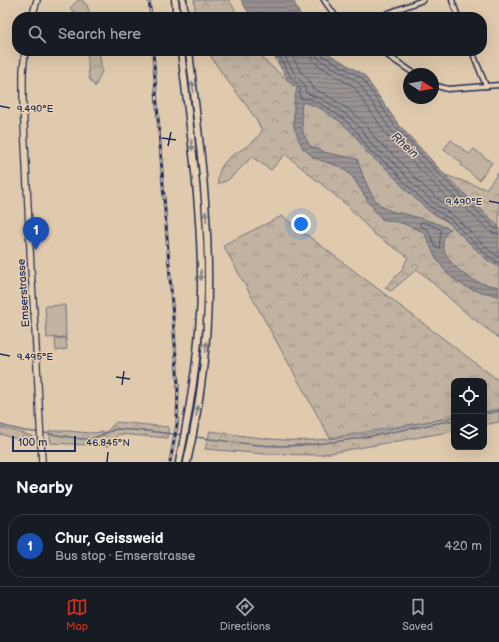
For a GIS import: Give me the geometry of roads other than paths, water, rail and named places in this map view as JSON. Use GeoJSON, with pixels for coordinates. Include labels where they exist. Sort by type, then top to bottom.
{"type":"FeatureCollection","features":[{"type":"Feature","properties":{"kind":"highway"},"geometry":{"type":"LineString","coordinates":[[175,0],[176,12]]}},
{"type":"Feature","properties":{"kind":"highway"},"geometry":{"type":"LineString","coordinates":[[183,0],[184,12]]}},
{"type":"Feature","properties":{"kind":"highway"},"geometry":{"type":"LineString","coordinates":[[179,462],[193,387],[200,312],[200,244],[193,158],[182,56]]}},
{"type":"Feature","properties":{"kind":"highway"},"geometry":{"type":"LineString","coordinates":[[187,462],[201,387],[208,313],[208,239],[190,56]]}},
{"type":"Feature","properties":{"kind":"main road"},"geometry":{"type":"LineString","coordinates":[[33,12],[37,0]]}},
{"type":"Feature","properties":{"kind":"main road","name":"Emserstrasse"},"geometry":{"type":"LineString","coordinates":[[25,56],[23,88],[24,132],[42,462]]}},
{"type":"Feature","properties":{"kind":"street"},"geometry":{"type":"LineString","coordinates":[[324,0],[332,12]]}},
{"type":"Feature","properties":{"kind":"street"},"geometry":{"type":"LineString","coordinates":[[391,12],[423,0]]}},
{"type":"Feature","properties":{"kind":"street"},"geometry":{"type":"LineString","coordinates":[[452,0],[456,12]]}},
{"type":"Feature","properties":{"kind":"street"},"geometry":{"type":"LineString","coordinates":[[389,56],[407,68]]}},
{"type":"Feature","properties":{"kind":"street"},"geometry":{"type":"LineString","coordinates":[[474,56],[486,86]]}},
{"type":"Feature","properties":{"kind":"street"},"geometry":{"type":"LineString","coordinates":[[439,87],[448,89],[499,85]]}},
{"type":"Feature","properties":{"kind":"water"},"geometry":{"type":"Polygon","coordinates":[[[241,0],[293,0],[299,12],[248,12],[241,0]]]}},
{"type":"Feature","properties":{"kind":"water","name":"Rhein"},"geometry":{"type":"Polygon","coordinates":[[[274,56],[332,56],[364,75],[398,124],[445,175],[499,227],[499,267],[486,259],[448,222],[429,211],[406,190],[388,170],[366,152],[355,135],[341,122],[318,107],[303,102],[301,108],[303,134],[310,146],[327,153],[357,159],[374,199],[378,204],[386,209],[431,221],[450,229],[444,236],[443,244],[449,260],[463,273],[478,282],[499,287],[499,296],[466,287],[451,277],[435,256],[424,232],[402,223],[382,219],[370,204],[352,176],[341,167],[314,158],[302,147],[294,127],[294,104],[297,88],[289,82],[274,56]]]}},
{"type":"Feature","properties":{"kind":"waterway"},"geometry":{"type":"LineString","coordinates":[[487,413],[499,411]]}},
{"type":"Feature","properties":{"kind":"waterway"},"geometry":{"type":"LineString","coordinates":[[194,437],[258,445],[301,445],[367,437],[451,421]]}},
{"type":"Feature","properties":{"kind":"waterway"},"geometry":{"type":"LineString","coordinates":[[0,425],[24,431],[82,439],[91,439],[116,429],[183,435]]}},
{"type":"Feature","properties":{"kind":"railway"},"geometry":{"type":"LineString","coordinates":[[149,0],[150,12]]}},
{"type":"Feature","properties":{"kind":"railway"},"geometry":{"type":"LineString","coordinates":[[153,56],[178,384],[177,425],[170,462]]}},
{"type":"Feature","properties":{"kind":"place","name":"Chur, Geissweid"},"geometry":{"type":"Point","coordinates":[36,250]}}]}
